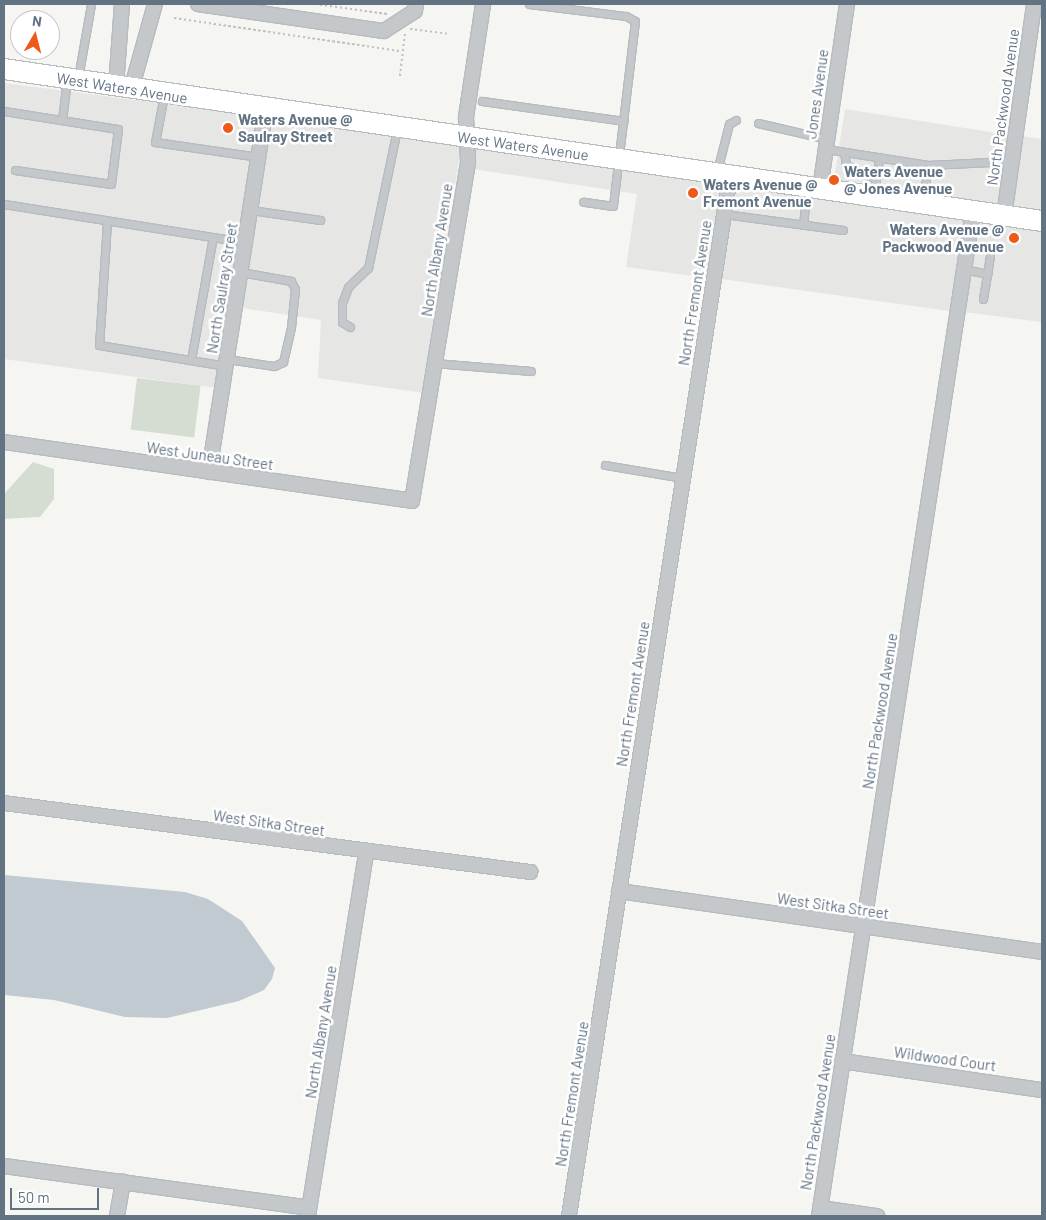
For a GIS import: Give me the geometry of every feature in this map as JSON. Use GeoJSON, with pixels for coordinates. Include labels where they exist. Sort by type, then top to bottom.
{"type":"FeatureCollection","features":[{"type":"Feature","properties":{"kind":"main road","name":"West Waters Avenue"},"geometry":{"type":"LineString","coordinates":[[4,69],[266,110],[814,188],[875,188],[923,204],[1042,221]]}},
{"type":"Feature","properties":{"kind":"street"},"geometry":{"type":"LineString","coordinates":[[122,4],[123,88]]}},
{"type":"Feature","properties":{"kind":"street"},"geometry":{"type":"LineString","coordinates":[[123,88],[155,4]]}},
{"type":"Feature","properties":{"kind":"street"},"geometry":{"type":"LineString","coordinates":[[198,4],[384,31],[415,7]]}},
{"type":"Feature","properties":{"kind":"street","name":"North Albany Avenue"},"geometry":{"type":"LineString","coordinates":[[412,501],[468,162],[467,138],[482,4]]}},
{"type":"Feature","properties":{"kind":"street","name":"Jones Avenue"},"geometry":{"type":"LineString","coordinates":[[814,188],[827,144],[847,4]]}},
{"type":"Feature","properties":{"kind":"street","name":"North Packwood Avenue"},"geometry":{"type":"LineString","coordinates":[[1004,216],[1034,4]]}},
{"type":"Feature","properties":{"kind":"street","name":"North Saulray Street"},"geometry":{"type":"LineString","coordinates":[[210,472],[266,110]]}},
{"type":"Feature","properties":{"kind":"street","name":"North Fremont Avenue"},"geometry":{"type":"LineString","coordinates":[[569,1216],[724,214],[723,175]]}},
{"type":"Feature","properties":{"kind":"street","name":"North Packwood Avenue"},"geometry":{"type":"LineString","coordinates":[[819,1212],[973,211]]}},
{"type":"Feature","properties":{"kind":"street","name":"West Juneau Street"},"geometry":{"type":"LineString","coordinates":[[4,442],[412,501]]}},
{"type":"Feature","properties":{"kind":"street","name":"West Sitka Street"},"geometry":{"type":"LineString","coordinates":[[4,803],[366,853],[530,872]]}},
{"type":"Feature","properties":{"kind":"street","name":"North Albany Avenue"},"geometry":{"type":"LineString","coordinates":[[309,1212],[366,853]]}},
{"type":"Feature","properties":{"kind":"street","name":"West Sitka Street"},"geometry":{"type":"LineString","coordinates":[[619,891],[1042,952]]}},
{"type":"Feature","properties":{"kind":"street","name":"Wildwood Court"},"geometry":{"type":"LineString","coordinates":[[842,1061],[1042,1090]]}},
{"type":"Feature","properties":{"kind":"street"},"geometry":{"type":"LineString","coordinates":[[4,1166],[123,1182],[309,1212]]}},
{"type":"Feature","properties":{"kind":"street"},"geometry":{"type":"LineString","coordinates":[[117,1216],[123,1182]]}},
{"type":"Feature","properties":{"kind":"street"},"geometry":{"type":"LineString","coordinates":[[819,1212],[877,1216]]}},
{"type":"Feature","properties":{"kind":"lane"},"geometry":{"type":"LineString","coordinates":[[62,120],[91,4]]}},
{"type":"Feature","properties":{"kind":"lane"},"geometry":{"type":"LineString","coordinates":[[529,4],[626,16],[635,21],[620,160],[613,206],[583,202]]}},
{"type":"Feature","properties":{"kind":"lane"},"geometry":{"type":"LineString","coordinates":[[164,94],[155,142],[259,157]]}},
{"type":"Feature","properties":{"kind":"lane"},"geometry":{"type":"LineString","coordinates":[[482,101],[624,121]]}},
{"type":"Feature","properties":{"kind":"lane"},"geometry":{"type":"LineString","coordinates":[[4,111],[118,129],[111,184],[15,170]]}},
{"type":"Feature","properties":{"kind":"lane"},"geometry":{"type":"LineString","coordinates":[[723,175],[729,124],[736,120]]}},
{"type":"Feature","properties":{"kind":"lane"},"geometry":{"type":"LineString","coordinates":[[758,123],[797,129],[844,152],[928,165],[1012,161]]}},
{"type":"Feature","properties":{"kind":"lane"},"geometry":{"type":"LineString","coordinates":[[350,327],[342,322],[342,303],[348,287],[368,268],[398,128]]}},
{"type":"Feature","properties":{"kind":"lane"},"geometry":{"type":"LineString","coordinates":[[844,152],[846,165],[875,188]]}},
{"type":"Feature","properties":{"kind":"lane"},"geometry":{"type":"LineString","coordinates":[[875,188],[879,157]]}},
{"type":"Feature","properties":{"kind":"lane"},"geometry":{"type":"LineString","coordinates":[[923,204],[928,165]]}},
{"type":"Feature","properties":{"kind":"lane"},"geometry":{"type":"LineString","coordinates":[[802,225],[814,188]]}},
{"type":"Feature","properties":{"kind":"lane"},"geometry":{"type":"LineString","coordinates":[[4,204],[107,222],[213,237],[246,238]]}},
{"type":"Feature","properties":{"kind":"lane"},"geometry":{"type":"LineString","coordinates":[[251,210],[320,220]]}},
{"type":"Feature","properties":{"kind":"lane"},"geometry":{"type":"LineString","coordinates":[[724,214],[843,230]]}},
{"type":"Feature","properties":{"kind":"lane"},"geometry":{"type":"LineString","coordinates":[[107,222],[99,345],[191,360],[274,366],[282,362],[291,327],[295,289],[291,281],[241,272]]}},
{"type":"Feature","properties":{"kind":"lane"},"geometry":{"type":"LineString","coordinates":[[191,360],[213,237]]}},
{"type":"Feature","properties":{"kind":"lane"},"geometry":{"type":"LineString","coordinates":[[983,299],[990,256]]}},
{"type":"Feature","properties":{"kind":"lane"},"geometry":{"type":"LineString","coordinates":[[964,269],[987,274]]}},
{"type":"Feature","properties":{"kind":"lane"},"geometry":{"type":"LineString","coordinates":[[435,363],[531,371]]}},
{"type":"Feature","properties":{"kind":"lane"},"geometry":{"type":"LineString","coordinates":[[605,465],[683,478]]}},
{"type":"Feature","properties":{"kind":"path"},"geometry":{"type":"LineString","coordinates":[[316,4],[394,15]]}},
{"type":"Feature","properties":{"kind":"path"},"geometry":{"type":"LineString","coordinates":[[174,18],[400,51]]}},
{"type":"Feature","properties":{"kind":"path"},"geometry":{"type":"LineString","coordinates":[[400,76],[399,55],[406,28],[448,34]]}},
{"type":"Feature","properties":{"kind":"path"},"geometry":{"type":"LineString","coordinates":[[399,55],[404,55]]}},
{"type":"Feature","properties":{"kind":"shaded area"},"geometry":{"type":"Polygon","coordinates":[[[4,83],[259,116],[217,388],[4,359],[4,83]]]}},
{"type":"Feature","properties":{"kind":"shaded area"},"geometry":{"type":"Polygon","coordinates":[[[845,109],[1009,135],[997,209],[833,183],[845,109]]]}},
{"type":"Feature","properties":{"kind":"shaded area"},"geometry":{"type":"Polygon","coordinates":[[[272,117],[461,145],[424,393],[318,378],[321,320],[242,308],[272,117]]]}},
{"type":"Feature","properties":{"kind":"shaded area"},"geometry":{"type":"Polygon","coordinates":[[[1022,136],[1042,139],[1042,214],[1011,210],[1022,136]]]}},
{"type":"Feature","properties":{"kind":"shaded area"},"geometry":{"type":"Polygon","coordinates":[[[473,146],[723,182],[708,278],[626,267],[637,194],[473,169],[473,146]]]}},
{"type":"Feature","properties":{"kind":"shaded area"},"geometry":{"type":"Polygon","coordinates":[[[735,184],[966,216],[952,311],[722,279],[735,184]]]}},
{"type":"Feature","properties":{"kind":"shaded area"},"geometry":{"type":"Polygon","coordinates":[[[978,219],[1042,228],[1042,322],[964,312],[978,219]]]}},
{"type":"Feature","properties":{"kind":"shaded area"},"geometry":{"type":"Polygon","coordinates":[[[137,378],[201,386],[194,437],[131,430],[137,378]]]}},
{"type":"Feature","properties":{"kind":"shaded area"},"geometry":{"type":"Polygon","coordinates":[[[33,462],[54,469],[54,499],[40,517],[4,519],[4,494],[33,462]]]}},
{"type":"Feature","properties":{"kind":"shaded area"},"geometry":{"type":"Polygon","coordinates":[[[4,875],[185,892],[208,899],[242,921],[275,968],[272,979],[264,990],[239,1001],[167,1018],[125,1017],[54,1000],[4,995],[4,875]]]}},
{"type":"Feature","properties":{"kind":"place","name":"Waters Avenue @ Saulray Street"},"geometry":{"type":"Point","coordinates":[228,128]}},
{"type":"Feature","properties":{"kind":"place","name":"Waters Avenue @ Jones Avenue"},"geometry":{"type":"Point","coordinates":[834,180]}},
{"type":"Feature","properties":{"kind":"place","name":"Waters Avenue @ Fremont Avenue"},"geometry":{"type":"Point","coordinates":[693,193]}},
{"type":"Feature","properties":{"kind":"place","name":"Waters Avenue @ Packwood Avenue"},"geometry":{"type":"Point","coordinates":[1014,238]}}]}
